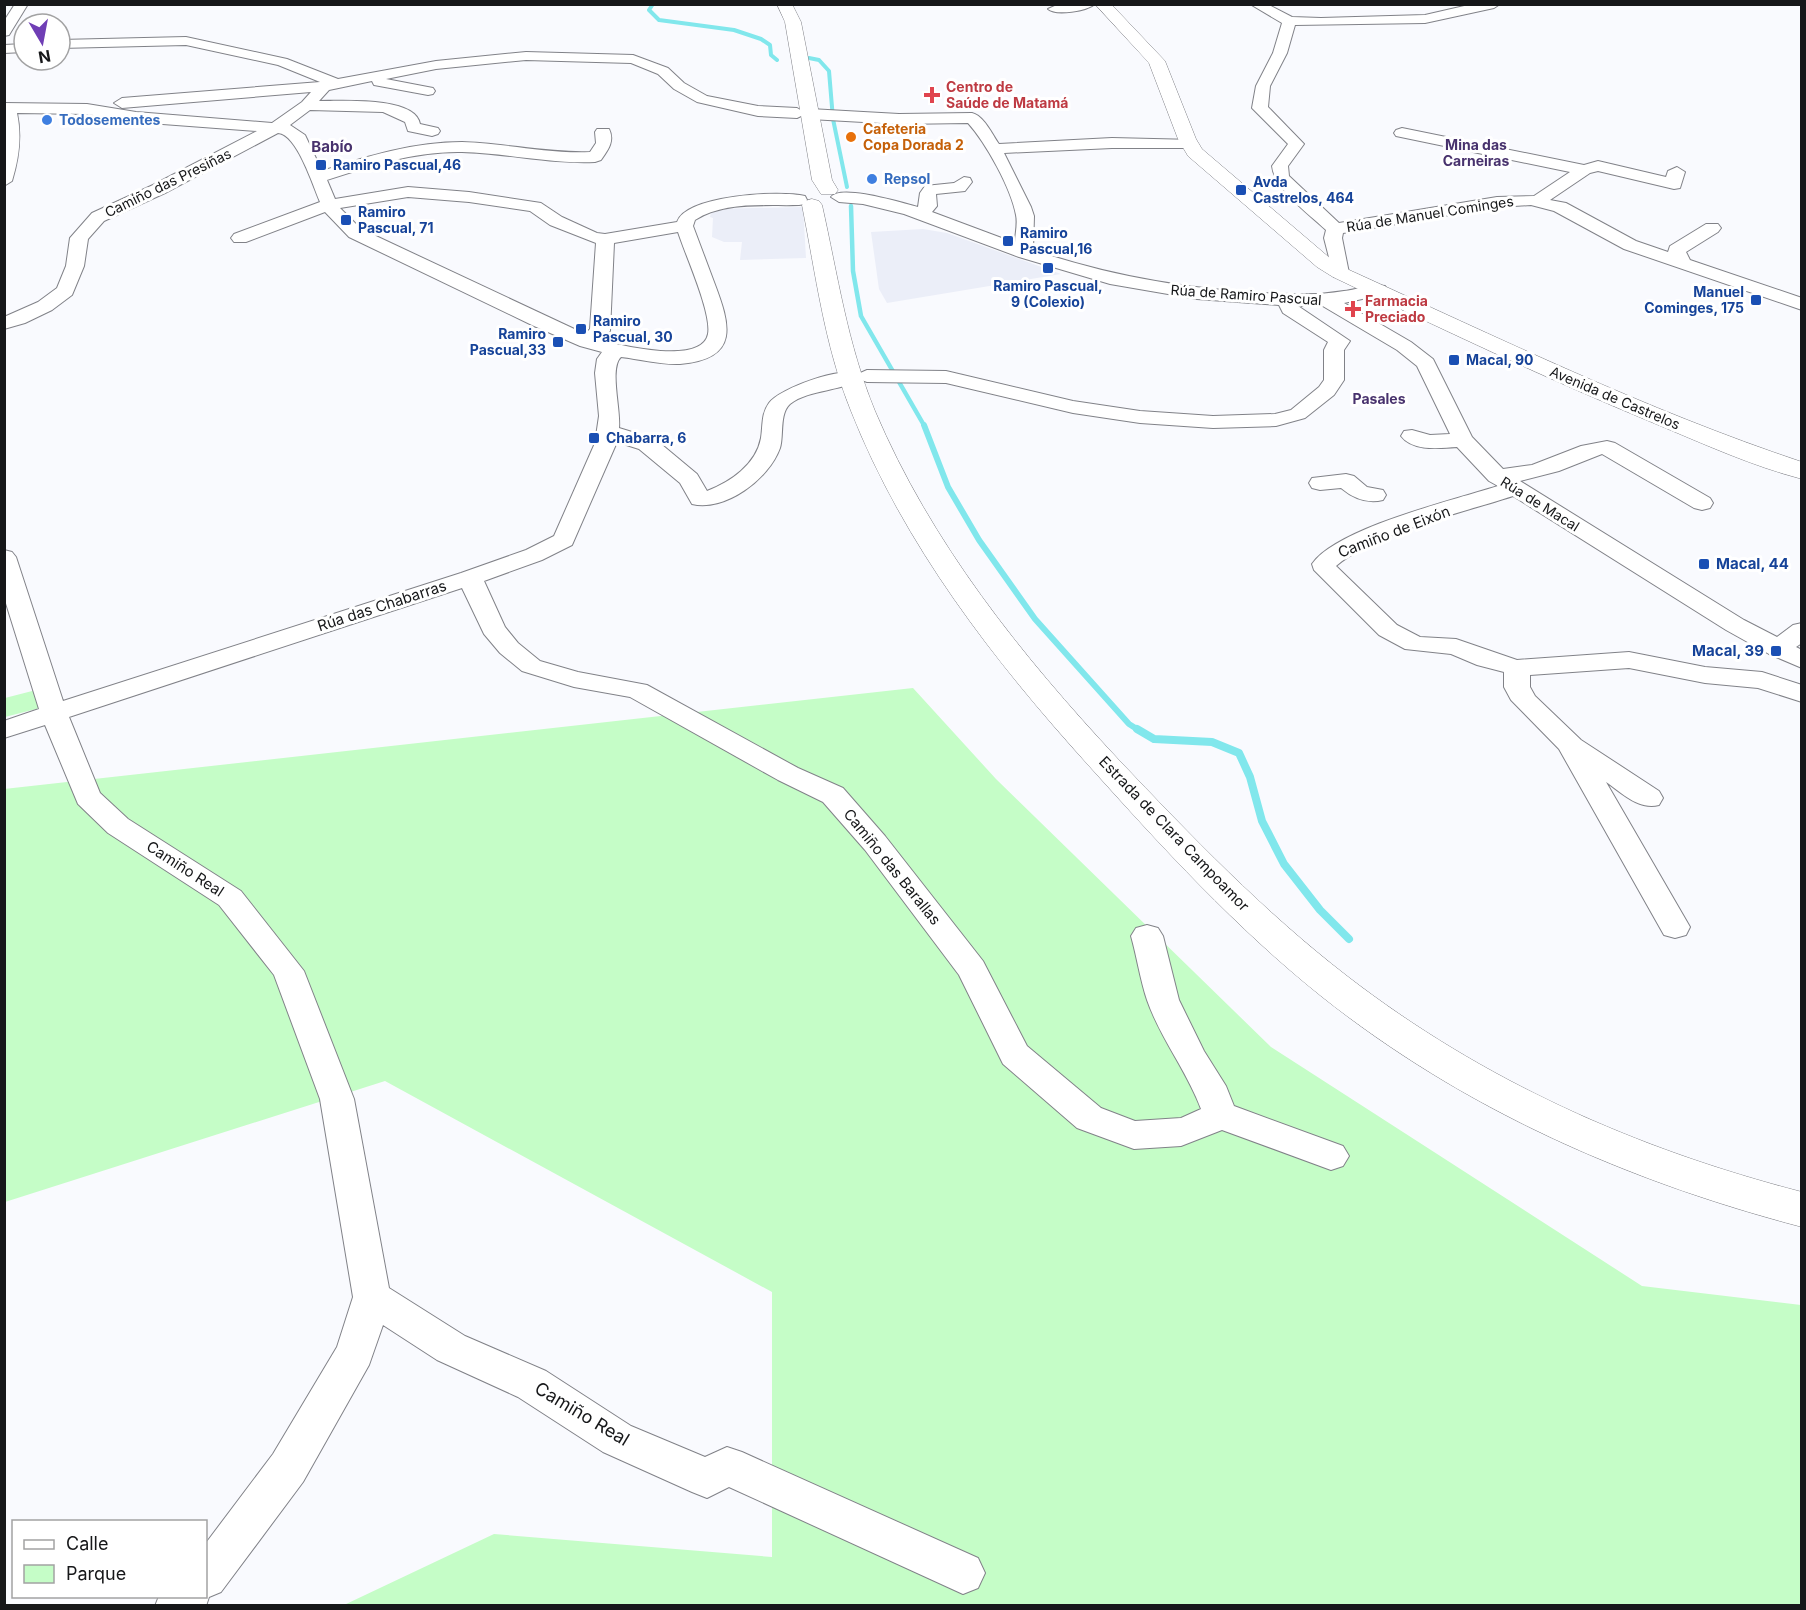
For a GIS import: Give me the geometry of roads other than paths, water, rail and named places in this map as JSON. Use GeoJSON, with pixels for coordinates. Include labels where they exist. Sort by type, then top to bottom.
{"type":"FeatureCollection","features":[{"type":"Feature","properties":{"kind":"main road","name":"Estrada de Clara Campoamor"},"geometry":{"type":"LineString","coordinates":[[772,4],[782,22],[787,46],[818,114]]}},
{"type":"Feature","properties":{"kind":"main road","name":"Estrada de Clara Campoamor"},"geometry":{"type":"LineString","coordinates":[[784,4],[793,22],[818,114],[808,172],[819,198],[846,306],[867,376],[901,456],[935,515],[975,577],[1077,706],[1176,812],[1260,895],[1354,977],[1435,1034],[1534,1089],[1636,1134],[1697,1156],[1802,1187]]}},
{"type":"Feature","properties":{"kind":"main road","name":"Avenida de Castrelos"},"geometry":{"type":"LineString","coordinates":[[1102,4],[1157,61],[1189,143],[1203,159],[1263,213],[1340,273],[1630,405],[1740,450],[1802,471]]}},
{"type":"Feature","properties":{"kind":"main road","name":"Estrada de Clara Campoamor"},"geometry":{"type":"LineString","coordinates":[[867,376],[871,431],[900,490],[936,549],[979,612],[1092,751],[1241,903],[1300,958],[1354,1001],[1420,1047],[1525,1106],[1583,1135],[1683,1174],[1802,1210]]}},
{"type":"Feature","properties":{"kind":"street"},"geometry":{"type":"LineString","coordinates":[[4,32],[22,4]]}},
{"type":"Feature","properties":{"kind":"street"},"geometry":{"type":"LineString","coordinates":[[1055,9],[1089,4]]}},
{"type":"Feature","properties":{"kind":"street"},"geometry":{"type":"LineString","coordinates":[[1256,4],[1289,21],[1425,19],[1494,4]]}},
{"type":"Feature","properties":{"kind":"street"},"geometry":{"type":"LineString","coordinates":[[1289,21],[1280,53],[1263,86],[1260,108],[1296,144],[1280,166],[1285,182],[1335,230]]}},
{"type":"Feature","properties":{"kind":"street"},"geometry":{"type":"LineString","coordinates":[[72,44],[186,41],[282,62],[333,82],[324,86]]}},
{"type":"Feature","properties":{"kind":"street"},"geometry":{"type":"LineString","coordinates":[[87,110],[116,104],[324,86],[436,65],[512,57],[633,59],[663,71],[679,86],[702,99],[758,111],[899,119],[969,117],[975,120],[1017,193],[1025,216],[1022,242],[1025,253]]}},
{"type":"Feature","properties":{"kind":"street"},"geometry":{"type":"LineString","coordinates":[[365,78],[428,91]]}},
{"type":"Feature","properties":{"kind":"street","name":"Camiño das Presiñas"},"geometry":{"type":"LineString","coordinates":[[4,323],[45,306],[65,291],[75,266],[79,238],[98,217],[159,189],[277,127],[307,105],[324,86]]}},
{"type":"Feature","properties":{"kind":"street"},"geometry":{"type":"LineString","coordinates":[[307,105],[394,109],[412,120],[413,128],[432,131]]}},
{"type":"Feature","properties":{"kind":"street"},"geometry":{"type":"LineString","coordinates":[[4,181],[10,162],[13,130],[7,108],[87,110],[136,117],[277,127],[292,132],[299,138],[329,205],[343,223],[370,241],[587,342],[616,350],[678,358],[698,355],[716,341],[719,326],[712,300],[684,226],[605,239],[594,238],[556,221],[540,208],[485,199],[408,192],[329,205],[240,238]]}},
{"type":"Feature","properties":{"kind":"street"},"geometry":{"type":"LineString","coordinates":[[318,178],[369,162],[439,148],[479,147],[570,159],[595,157],[604,144],[603,132]]}},
{"type":"Feature","properties":{"kind":"street"},"geometry":{"type":"LineString","coordinates":[[1402,133],[1584,170]]}},
{"type":"Feature","properties":{"kind":"street"},"geometry":{"type":"LineString","coordinates":[[993,149],[1112,143],[1189,143]]}},
{"type":"Feature","properties":{"kind":"street"},"geometry":{"type":"LineString","coordinates":[[1537,201],[1584,170],[1598,166],[1674,184],[1674,174],[1677,172]]}},
{"type":"Feature","properties":{"kind":"street"},"geometry":{"type":"LineString","coordinates":[[920,215],[928,206],[928,195],[931,190],[959,187],[964,182]]}},
{"type":"Feature","properties":{"kind":"street","name":"Rúa de Ramiro Pascual"},"geometry":{"type":"LineString","coordinates":[[684,226],[687,217],[692,213],[711,207],[819,198],[881,203],[1095,275],[1160,290],[1208,296],[1287,300],[1341,299],[1378,290]]}},
{"type":"Feature","properties":{"kind":"street","name":"Rúa de Manuel Cominges"},"geometry":{"type":"LineString","coordinates":[[1340,273],[1333,238],[1335,230],[1497,202],[1537,201],[1560,207],[1630,245],[1802,304]]}},
{"type":"Feature","properties":{"kind":"street"},"geometry":{"type":"LineString","coordinates":[[1683,263],[1676,250],[1712,228]]}},
{"type":"Feature","properties":{"kind":"street"},"geometry":{"type":"LineString","coordinates":[[587,342],[600,331],[605,239]]}},
{"type":"Feature","properties":{"kind":"street"},"geometry":{"type":"LineString","coordinates":[[1287,300],[1290,309],[1340,341]]}},
{"type":"Feature","properties":{"kind":"street","name":"Rúa de Macal"},"geometry":{"type":"LineString","coordinates":[[1326,300],[1426,363],[1463,440],[1506,482],[1735,625],[1802,660]]}},
{"type":"Feature","properties":{"kind":"street"},"geometry":{"type":"LineString","coordinates":[[608,432],[647,444],[689,479],[700,499],[712,497],[742,480],[763,461],[768,451],[778,404],[787,397],[867,376],[946,377],[1073,407],[1140,417],[1213,422],[1276,420],[1298,414],[1327,391],[1334,380],[1334,350],[1335,345],[1340,341],[1389,338]]}},
{"type":"Feature","properties":{"kind":"street","name":"Rúa das Chabarras"},"geometry":{"type":"LineString","coordinates":[[4,730],[165,675],[470,578],[534,555],[564,540],[606,443],[610,416],[604,373],[607,359],[616,350]]}},
{"type":"Feature","properties":{"kind":"street"},"geometry":{"type":"LineString","coordinates":[[1412,436],[1428,442],[1463,440]]}},
{"type":"Feature","properties":{"kind":"street"},"geometry":{"type":"LineString","coordinates":[[1506,482],[1514,476],[1558,464],[1599,447],[1607,447],[1702,503]]}},
{"type":"Feature","properties":{"kind":"street"},"geometry":{"type":"LineString","coordinates":[[1320,483],[1347,481],[1360,492],[1375,495]]}},
{"type":"Feature","properties":{"kind":"street","name":"Camiño de Eixón"},"geometry":{"type":"LineString","coordinates":[[1506,482],[1355,543],[1329,557],[1324,564],[1326,570],[1388,630],[1414,644],[1456,647],[1486,660],[1517,668]]}},
{"type":"Feature","properties":{"kind":"street","name":"Camiño Real"},"geometry":{"type":"LineString","coordinates":[[4,557],[54,713],[87,797],[118,826],[230,898],[288,972],[337,1099],[372,1297],[356,1353],[288,1468],[207,1576]]}},
{"type":"Feature","properties":{"kind":"street","name":"Camiño das Barallas"},"geometry":{"type":"LineString","coordinates":[[470,578],[493,629],[509,648],[531,666],[574,679],[638,691],[789,774],[834,795],[875,843],[972,969],[1015,1055],[1089,1118],[1134,1135],[1181,1132],[1220,1115]]}},
{"type":"Feature","properties":{"kind":"street"},"geometry":{"type":"LineString","coordinates":[[1778,649],[1802,630]]}},
{"type":"Feature","properties":{"kind":"street"},"geometry":{"type":"LineString","coordinates":[[1649,798],[1570,744],[1524,700],[1517,687],[1517,668],[1629,660],[1687,672],[1762,680],[1802,693]]}},
{"type":"Feature","properties":{"kind":"street"},"geometry":{"type":"LineString","coordinates":[[1570,744],[1675,927]]}},
{"type":"Feature","properties":{"kind":"street"},"geometry":{"type":"LineString","coordinates":[[1147,936],[1163,1000],[1190,1057],[1209,1086],[1220,1115],[1331,1156]]}},
{"type":"Feature","properties":{"kind":"street","name":"Camiño Real"},"geometry":{"type":"LineString","coordinates":[[372,1297],[451,1348],[532,1384],[617,1439],[707,1478],[727,1466],[963,1573]]}},
{"type":"Feature","properties":{"kind":"waterway"},"geometry":{"type":"LineString","coordinates":[[653,4],[649,10],[659,20],[734,30],[761,39],[770,45],[771,55],[777,60]]}},
{"type":"Feature","properties":{"kind":"waterway"},"geometry":{"type":"LineString","coordinates":[[809,58],[819,60],[829,71],[833,119],[847,187]]}},
{"type":"Feature","properties":{"kind":"waterway"},"geometry":{"type":"LineString","coordinates":[[851,206],[853,271],[861,316],[924,426]]}},
{"type":"Feature","properties":{"kind":"waterway"},"geometry":{"type":"LineString","coordinates":[[924,426],[948,487],[979,540],[1035,619],[1129,724],[1140,731]]}},
{"type":"Feature","properties":{"kind":"waterway"},"geometry":{"type":"LineString","coordinates":[[1137,729],[1154,739],[1212,742],[1239,753],[1250,777],[1262,821],[1284,864],[1320,910],[1349,939]]}},
{"type":"Feature","properties":{"kind":"place","name":"Centro de Saúde de Matamá"},"geometry":{"type":"Point","coordinates":[932,95]}},
{"type":"Feature","properties":{"kind":"place","name":"Todosementes"},"geometry":{"type":"Point","coordinates":[47,120]}},
{"type":"Feature","properties":{"kind":"place","name":"Cafeteria Copa Dorada 2"},"geometry":{"type":"Point","coordinates":[851,137]}},
{"type":"Feature","properties":{"kind":"place","name":"Ramiro Pascual,46"},"geometry":{"type":"Point","coordinates":[321,165]}},
{"type":"Feature","properties":{"kind":"place","name":"Repsol"},"geometry":{"type":"Point","coordinates":[872,179]}},
{"type":"Feature","properties":{"kind":"place","name":"Avda Castrelos, 464"},"geometry":{"type":"Point","coordinates":[1241,190]}},
{"type":"Feature","properties":{"kind":"place","name":"Ramiro Pascual, 71"},"geometry":{"type":"Point","coordinates":[346,220]}},
{"type":"Feature","properties":{"kind":"place","name":"Ramiro Pascual,16"},"geometry":{"type":"Point","coordinates":[1008,241]}},
{"type":"Feature","properties":{"kind":"place","name":"Ramiro Pascual, 9 (Colexio)"},"geometry":{"type":"Point","coordinates":[1048,268]}},
{"type":"Feature","properties":{"kind":"place","name":"Manuel Cominges, 175"},"geometry":{"type":"Point","coordinates":[1756,300]}},
{"type":"Feature","properties":{"kind":"place","name":"Farmacia Preciado"},"geometry":{"type":"Point","coordinates":[1353,309]}},
{"type":"Feature","properties":{"kind":"place","name":"Ramiro Pascual, 30"},"geometry":{"type":"Point","coordinates":[581,329]}},
{"type":"Feature","properties":{"kind":"place","name":"Ramiro Pascual,33"},"geometry":{"type":"Point","coordinates":[558,342]}},
{"type":"Feature","properties":{"kind":"place","name":"Macal, 90"},"geometry":{"type":"Point","coordinates":[1454,360]}},
{"type":"Feature","properties":{"kind":"place","name":"Chabarra, 6"},"geometry":{"type":"Point","coordinates":[594,438]}},
{"type":"Feature","properties":{"kind":"place","name":"Macal, 44"},"geometry":{"type":"Point","coordinates":[1704,564]}},
{"type":"Feature","properties":{"kind":"place","name":"Macal, 39"},"geometry":{"type":"Point","coordinates":[1776,651]}},
{"type":"Feature","properties":{"kind":"district","name":"Babío"},"geometry":{"type":"Point","coordinates":[332,147]}},
{"type":"Feature","properties":{"kind":"district","name":"Mina das Carneiras"},"geometry":{"type":"Point","coordinates":[1476,154]}},
{"type":"Feature","properties":{"kind":"district","name":"Pasales"},"geometry":{"type":"Point","coordinates":[1379,399]}}]}
